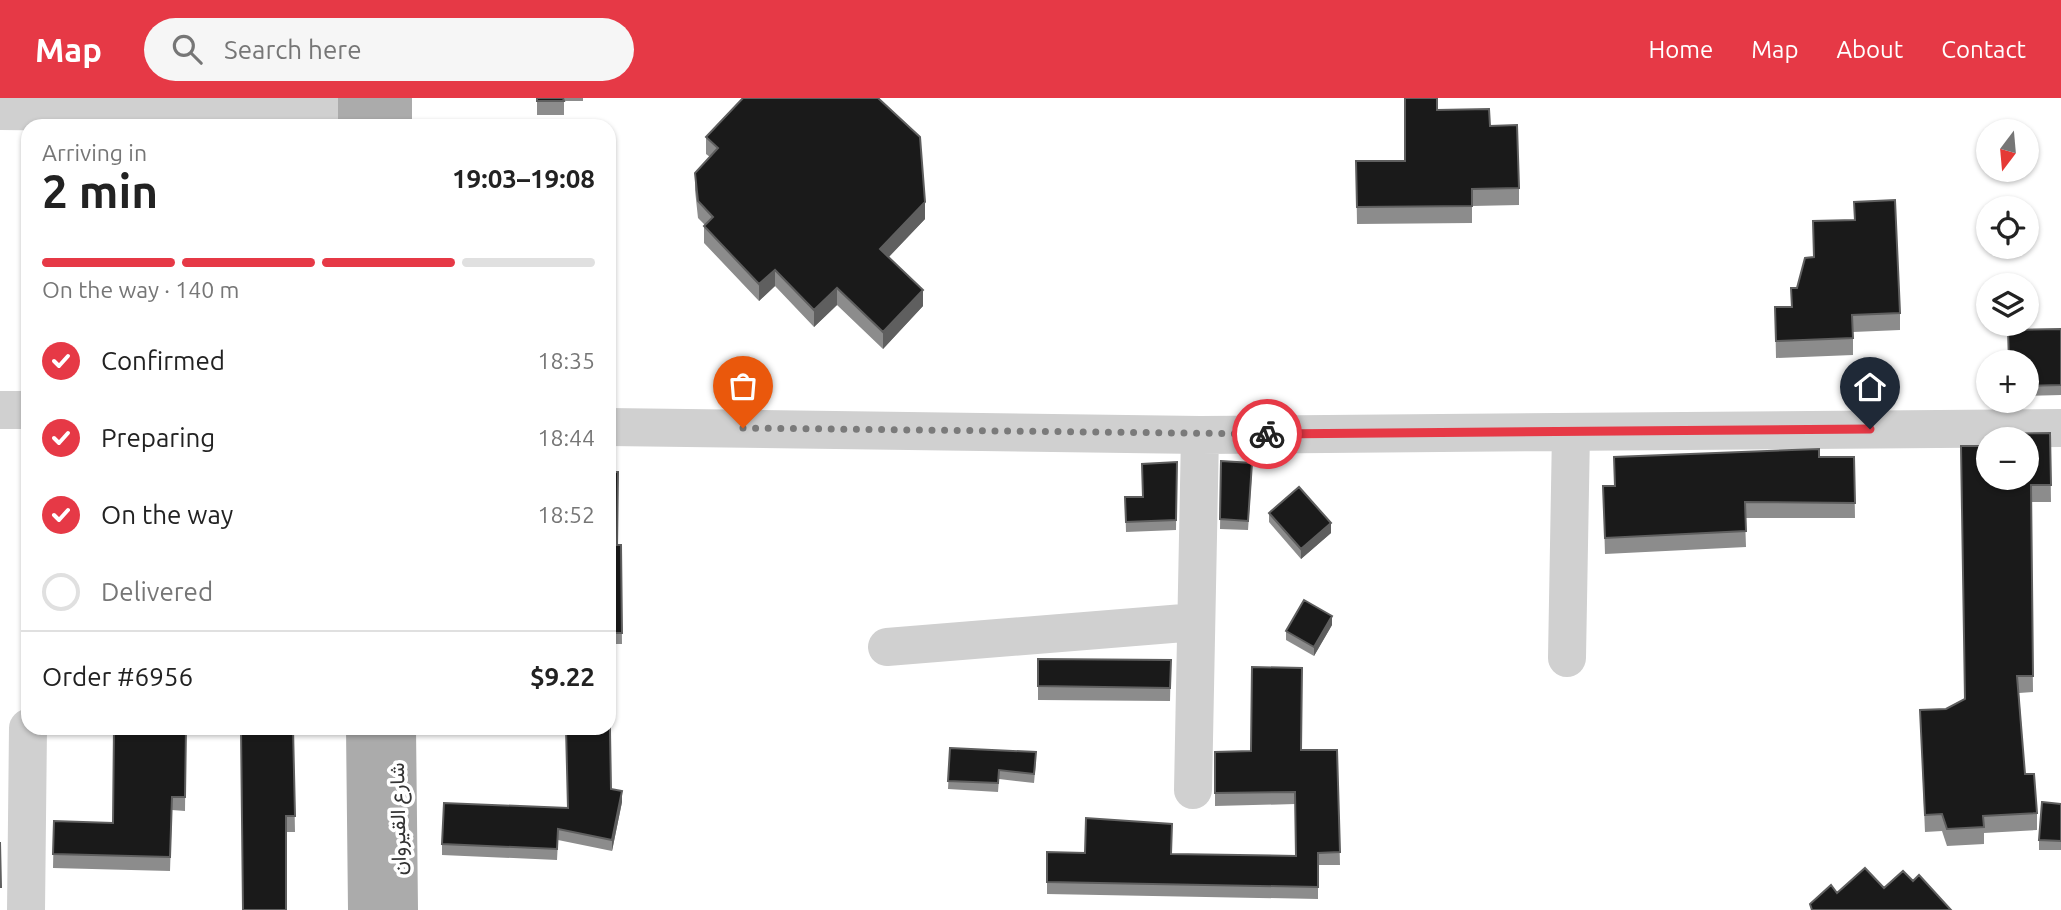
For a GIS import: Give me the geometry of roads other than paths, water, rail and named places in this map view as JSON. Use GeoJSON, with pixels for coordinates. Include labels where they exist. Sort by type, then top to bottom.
{"type":"FeatureCollection","features":[{"type":"Feature","properties":{"kind":"main road"},"geometry":{"type":"LineString","coordinates":[[393,98],[393,119]]}},
{"type":"Feature","properties":{"kind":"main road","name":"شارع القيروان"},"geometry":{"type":"LineString","coordinates":[[365,735],[367,910]]}},
{"type":"Feature","properties":{"kind":"main road","name":"شارع القيروان"},"geometry":{"type":"LineString","coordinates":[[397,735],[399,910]]}},
{"type":"Feature","properties":{"kind":"street"},"geometry":{"type":"LineString","coordinates":[[24,116],[357,113]]}},
{"type":"Feature","properties":{"kind":"street"},"geometry":{"type":"LineString","coordinates":[[0,410],[21,410]]}},
{"type":"Feature","properties":{"kind":"street"},"geometry":{"type":"LineString","coordinates":[[616,426],[1200,435],[2061,428]]}},
{"type":"Feature","properties":{"kind":"street"},"geometry":{"type":"LineString","coordinates":[[1567,658],[1571,432]]}},
{"type":"Feature","properties":{"kind":"street"},"geometry":{"type":"LineString","coordinates":[[1193,790],[1200,435]]}},
{"type":"Feature","properties":{"kind":"street"},"geometry":{"type":"LineString","coordinates":[[887,646],[1196,622]]}},
{"type":"Feature","properties":{"kind":"street"},"geometry":{"type":"LineString","coordinates":[[19,740],[26,910]]}}]}
